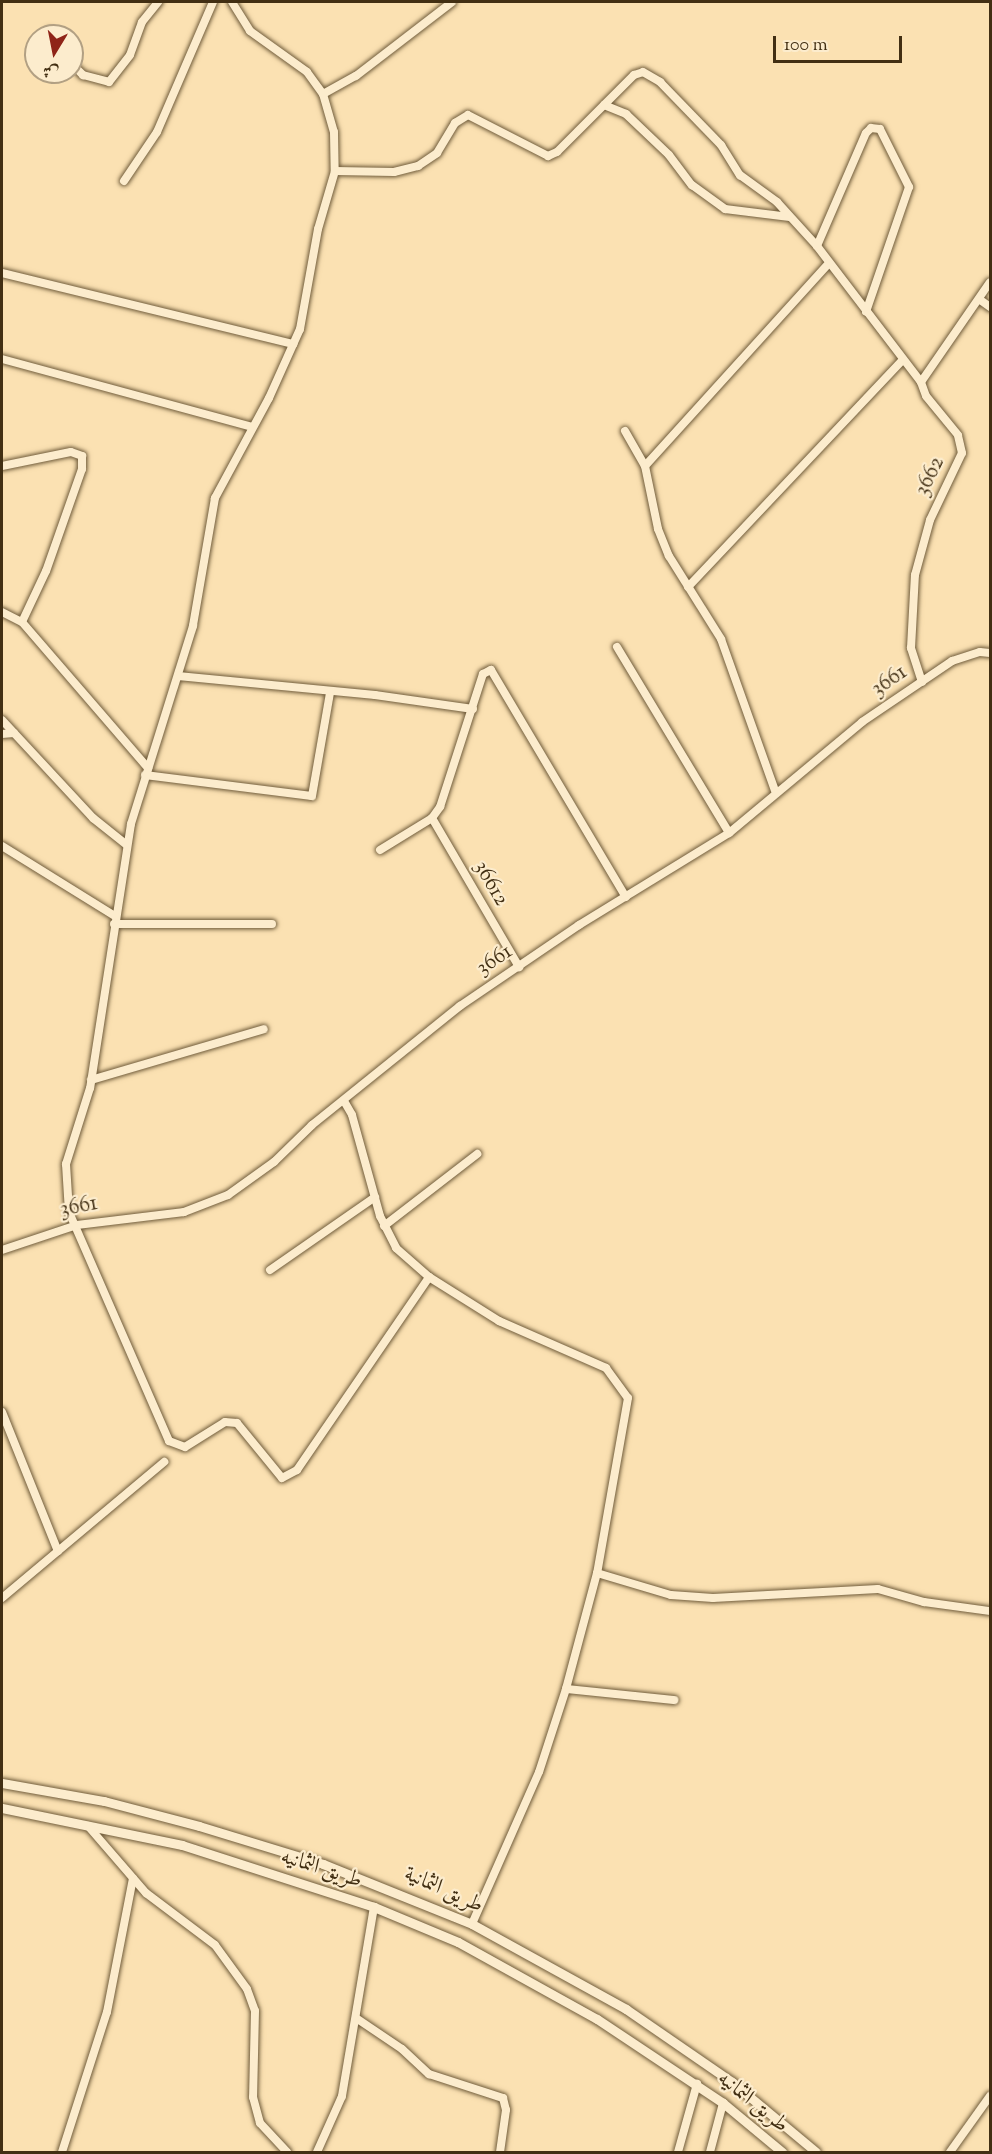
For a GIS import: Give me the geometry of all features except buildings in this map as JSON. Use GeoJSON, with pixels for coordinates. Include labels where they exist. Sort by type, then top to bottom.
{"type":"FeatureCollection","features":[{"type":"Feature","properties":{"kind":"street"},"geometry":{"type":"LineString","coordinates":[[84,75],[109,82],[130,55],[142,22],[159,2]]}},
{"type":"Feature","properties":{"kind":"street"},"geometry":{"type":"LineString","coordinates":[[124,181],[157,132],[213,2]]}},
{"type":"Feature","properties":{"kind":"street"},"geometry":{"type":"LineString","coordinates":[[232,2],[250,31],[307,72],[323,93],[334,132],[335,171],[318,229],[306,305],[293,344],[215,498],[201,586],[178,676],[146,772],[127,845],[91,1080],[66,1164],[69,1212],[170,1441],[185,1447],[225,1422],[237,1423],[282,1478],[297,1470],[429,1278]]}},
{"type":"Feature","properties":{"kind":"street"},"geometry":{"type":"LineString","coordinates":[[323,93],[356,76],[452,2]]}},
{"type":"Feature","properties":{"kind":"street","name":"3662"},"geometry":{"type":"LineString","coordinates":[[604,105],[634,75],[643,72],[652,77],[721,145],[740,175],[790,217],[816,246],[827,265],[921,382],[926,396],[958,435],[962,453],[930,520],[915,575],[911,648],[922,682]]}},
{"type":"Feature","properties":{"kind":"street"},"geometry":{"type":"LineString","coordinates":[[335,171],[394,172],[418,166],[437,153],[455,123],[468,115],[548,156],[556,152],[604,105],[626,114],[669,155],[692,185],[725,209],[790,217]]}},
{"type":"Feature","properties":{"kind":"street"},"geometry":{"type":"LineString","coordinates":[[816,246],[866,133],[871,128],[880,129],[909,187],[866,312]]}},
{"type":"Feature","properties":{"kind":"street"},"geometry":{"type":"LineString","coordinates":[[645,466],[827,265]]}},
{"type":"Feature","properties":{"kind":"street"},"geometry":{"type":"LineString","coordinates":[[2,273],[293,344]]}},
{"type":"Feature","properties":{"kind":"street"},"geometry":{"type":"LineString","coordinates":[[921,382],[990,282]]}},
{"type":"Feature","properties":{"kind":"street"},"geometry":{"type":"LineString","coordinates":[[979,299],[990,308]]}},
{"type":"Feature","properties":{"kind":"street"},"geometry":{"type":"LineString","coordinates":[[2,359],[252,427]]}},
{"type":"Feature","properties":{"kind":"street"},"geometry":{"type":"LineString","coordinates":[[688,587],[903,360]]}},
{"type":"Feature","properties":{"kind":"street"},"geometry":{"type":"LineString","coordinates":[[626,431],[645,466],[658,529],[688,587],[721,639],[775,791]]}},
{"type":"Feature","properties":{"kind":"street"},"geometry":{"type":"LineString","coordinates":[[2,466],[71,452],[82,456],[82,469],[46,571],[22,622]]}},
{"type":"Feature","properties":{"kind":"street"},"geometry":{"type":"LineString","coordinates":[[2,612],[22,622],[146,772],[312,796],[330,693]]}},
{"type":"Feature","properties":{"kind":"street"},"geometry":{"type":"LineString","coordinates":[[616,647],[729,833]]}},
{"type":"Feature","properties":{"kind":"street","name":"3661"},"geometry":{"type":"LineString","coordinates":[[2,1250],[76,1226],[167,1215],[215,1202],[274,1162],[312,1125],[460,1006],[626,897],[729,833],[775,791],[862,722],[952,661],[980,652],[990,653]]}},
{"type":"Feature","properties":{"kind":"street"},"geometry":{"type":"LineString","coordinates":[[380,850],[432,818],[440,807],[483,674],[491,670],[626,897]]}},
{"type":"Feature","properties":{"kind":"street"},"geometry":{"type":"LineString","coordinates":[[178,676],[330,693],[375,694],[473,709]]}},
{"type":"Feature","properties":{"kind":"street"},"geometry":{"type":"LineString","coordinates":[[2,720],[93,818],[127,845]]}},
{"type":"Feature","properties":{"kind":"street"},"geometry":{"type":"LineString","coordinates":[[2,734],[14,733]]}},
{"type":"Feature","properties":{"kind":"street","name":"36612"},"geometry":{"type":"LineString","coordinates":[[432,818],[519,967]]}},
{"type":"Feature","properties":{"kind":"street"},"geometry":{"type":"LineString","coordinates":[[2,846],[115,920],[272,924]]}},
{"type":"Feature","properties":{"kind":"street"},"geometry":{"type":"LineString","coordinates":[[91,1080],[264,1029]]}},
{"type":"Feature","properties":{"kind":"street"},"geometry":{"type":"LineString","coordinates":[[344,1101],[352,1115],[384,1226],[396,1248],[429,1278],[499,1321],[606,1368],[620,1382],[628,1398],[597,1573],[566,1689],[539,1772],[472,1924]]}},
{"type":"Feature","properties":{"kind":"street"},"geometry":{"type":"LineString","coordinates":[[384,1226],[477,1154]]}},
{"type":"Feature","properties":{"kind":"street"},"geometry":{"type":"LineString","coordinates":[[270,1270],[375,1197]]}},
{"type":"Feature","properties":{"kind":"street"},"geometry":{"type":"LineString","coordinates":[[2,1412],[58,1551]]}},
{"type":"Feature","properties":{"kind":"street"},"geometry":{"type":"LineString","coordinates":[[2,1598],[164,1462]]}},
{"type":"Feature","properties":{"kind":"street"},"geometry":{"type":"LineString","coordinates":[[597,1573],[671,1595],[713,1598],[878,1589],[924,1602],[990,1611]]}},
{"type":"Feature","properties":{"kind":"street"},"geometry":{"type":"LineString","coordinates":[[566,1689],[674,1700]]}},
{"type":"Feature","properties":{"kind":"street","name":"طريق الثمانية"},"geometry":{"type":"LineString","coordinates":[[2,1783],[104,1801],[209,1829],[345,1872],[472,1924],[626,2009],[732,2082],[816,2152]]}},
{"type":"Feature","properties":{"kind":"street","name":"طريق الثمانيه"},"geometry":{"type":"LineString","coordinates":[[2,1808],[85,1823],[182,1845],[374,1907],[502,1965],[597,2019],[723,2103],[773,2149],[782,2152]]}},
{"type":"Feature","properties":{"kind":"street"},"geometry":{"type":"LineString","coordinates":[[85,1823],[133,1878],[163,1908],[214,1945],[246,1989],[255,2011],[253,2097],[260,2123],[287,2152]]}},
{"type":"Feature","properties":{"kind":"street"},"geometry":{"type":"LineString","coordinates":[[62,2152],[108,2012],[133,1878]]}},
{"type":"Feature","properties":{"kind":"street"},"geometry":{"type":"LineString","coordinates":[[318,2152],[342,2096],[374,1907]]}},
{"type":"Feature","properties":{"kind":"street"},"geometry":{"type":"LineString","coordinates":[[356,2018],[402,2049],[429,2074],[503,2098],[507,2110],[500,2152]]}},
{"type":"Feature","properties":{"kind":"street"},"geometry":{"type":"LineString","coordinates":[[678,2152],[697,2085]]}},
{"type":"Feature","properties":{"kind":"street"},"geometry":{"type":"LineString","coordinates":[[950,2152],[990,2096]]}},
{"type":"Feature","properties":{"kind":"street"},"geometry":{"type":"LineString","coordinates":[[710,2152],[723,2103]]}}]}
